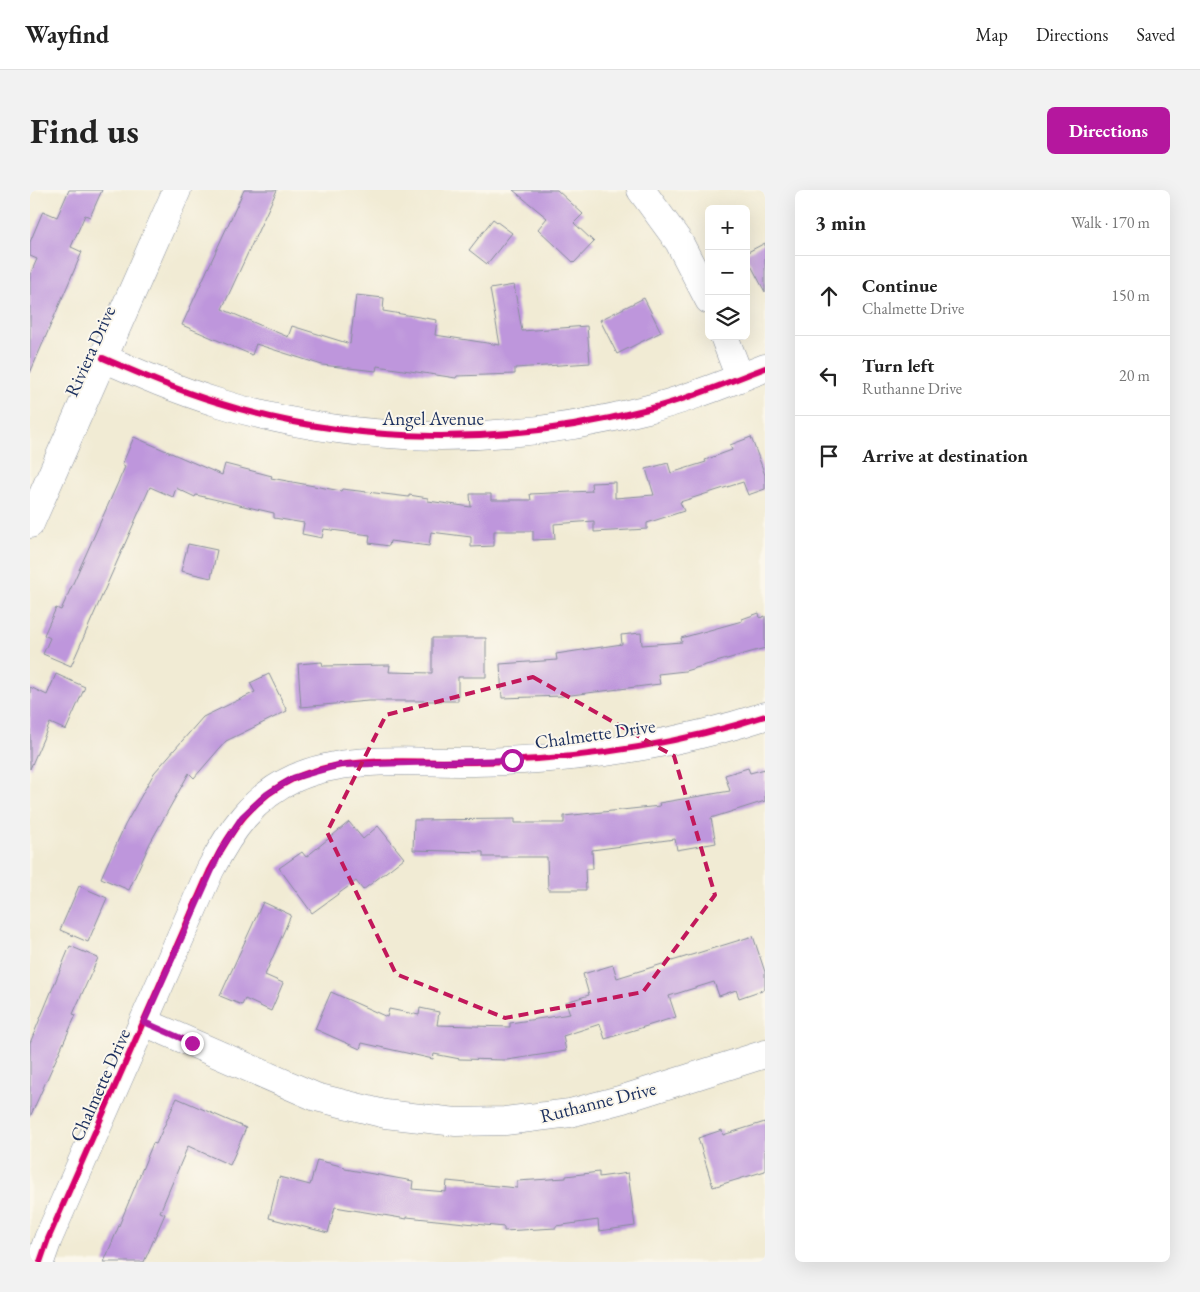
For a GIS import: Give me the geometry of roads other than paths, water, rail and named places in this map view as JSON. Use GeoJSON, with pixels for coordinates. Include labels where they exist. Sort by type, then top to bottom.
{"type":"FeatureCollection","features":[{"type":"Feature","properties":{"kind":"street","name":"Riviera Drive"},"geometry":{"type":"LineString","coordinates":[[30,524],[177,190]]}},
{"type":"Feature","properties":{"kind":"street"},"geometry":{"type":"LineString","coordinates":[[641,190],[679,242],[706,295]]}},
{"type":"Feature","properties":{"kind":"street"},"geometry":{"type":"LineString","coordinates":[[726,340],[740,378]]}},
{"type":"Feature","properties":{"kind":"street","name":"Angel Avenue"},"geometry":{"type":"LineString","coordinates":[[103,358],[179,390],[251,412],[346,430],[421,436],[507,433],[586,422],[648,409],[765,368]]}},
{"type":"Feature","properties":{"kind":"street","name":"Chalmette Drive"},"geometry":{"type":"LineString","coordinates":[[40,1262],[48,1239],[210,870],[230,833],[256,802],[293,778],[324,768],[348,764],[475,762],[575,755],[695,734],[765,716]]}},
{"type":"Feature","properties":{"kind":"street","name":"Ruthanne Drive"},"geometry":{"type":"LineString","coordinates":[[144,1022],[316,1096],[386,1114],[456,1122],[506,1121],[570,1113],[614,1102],[765,1054]]}}]}
